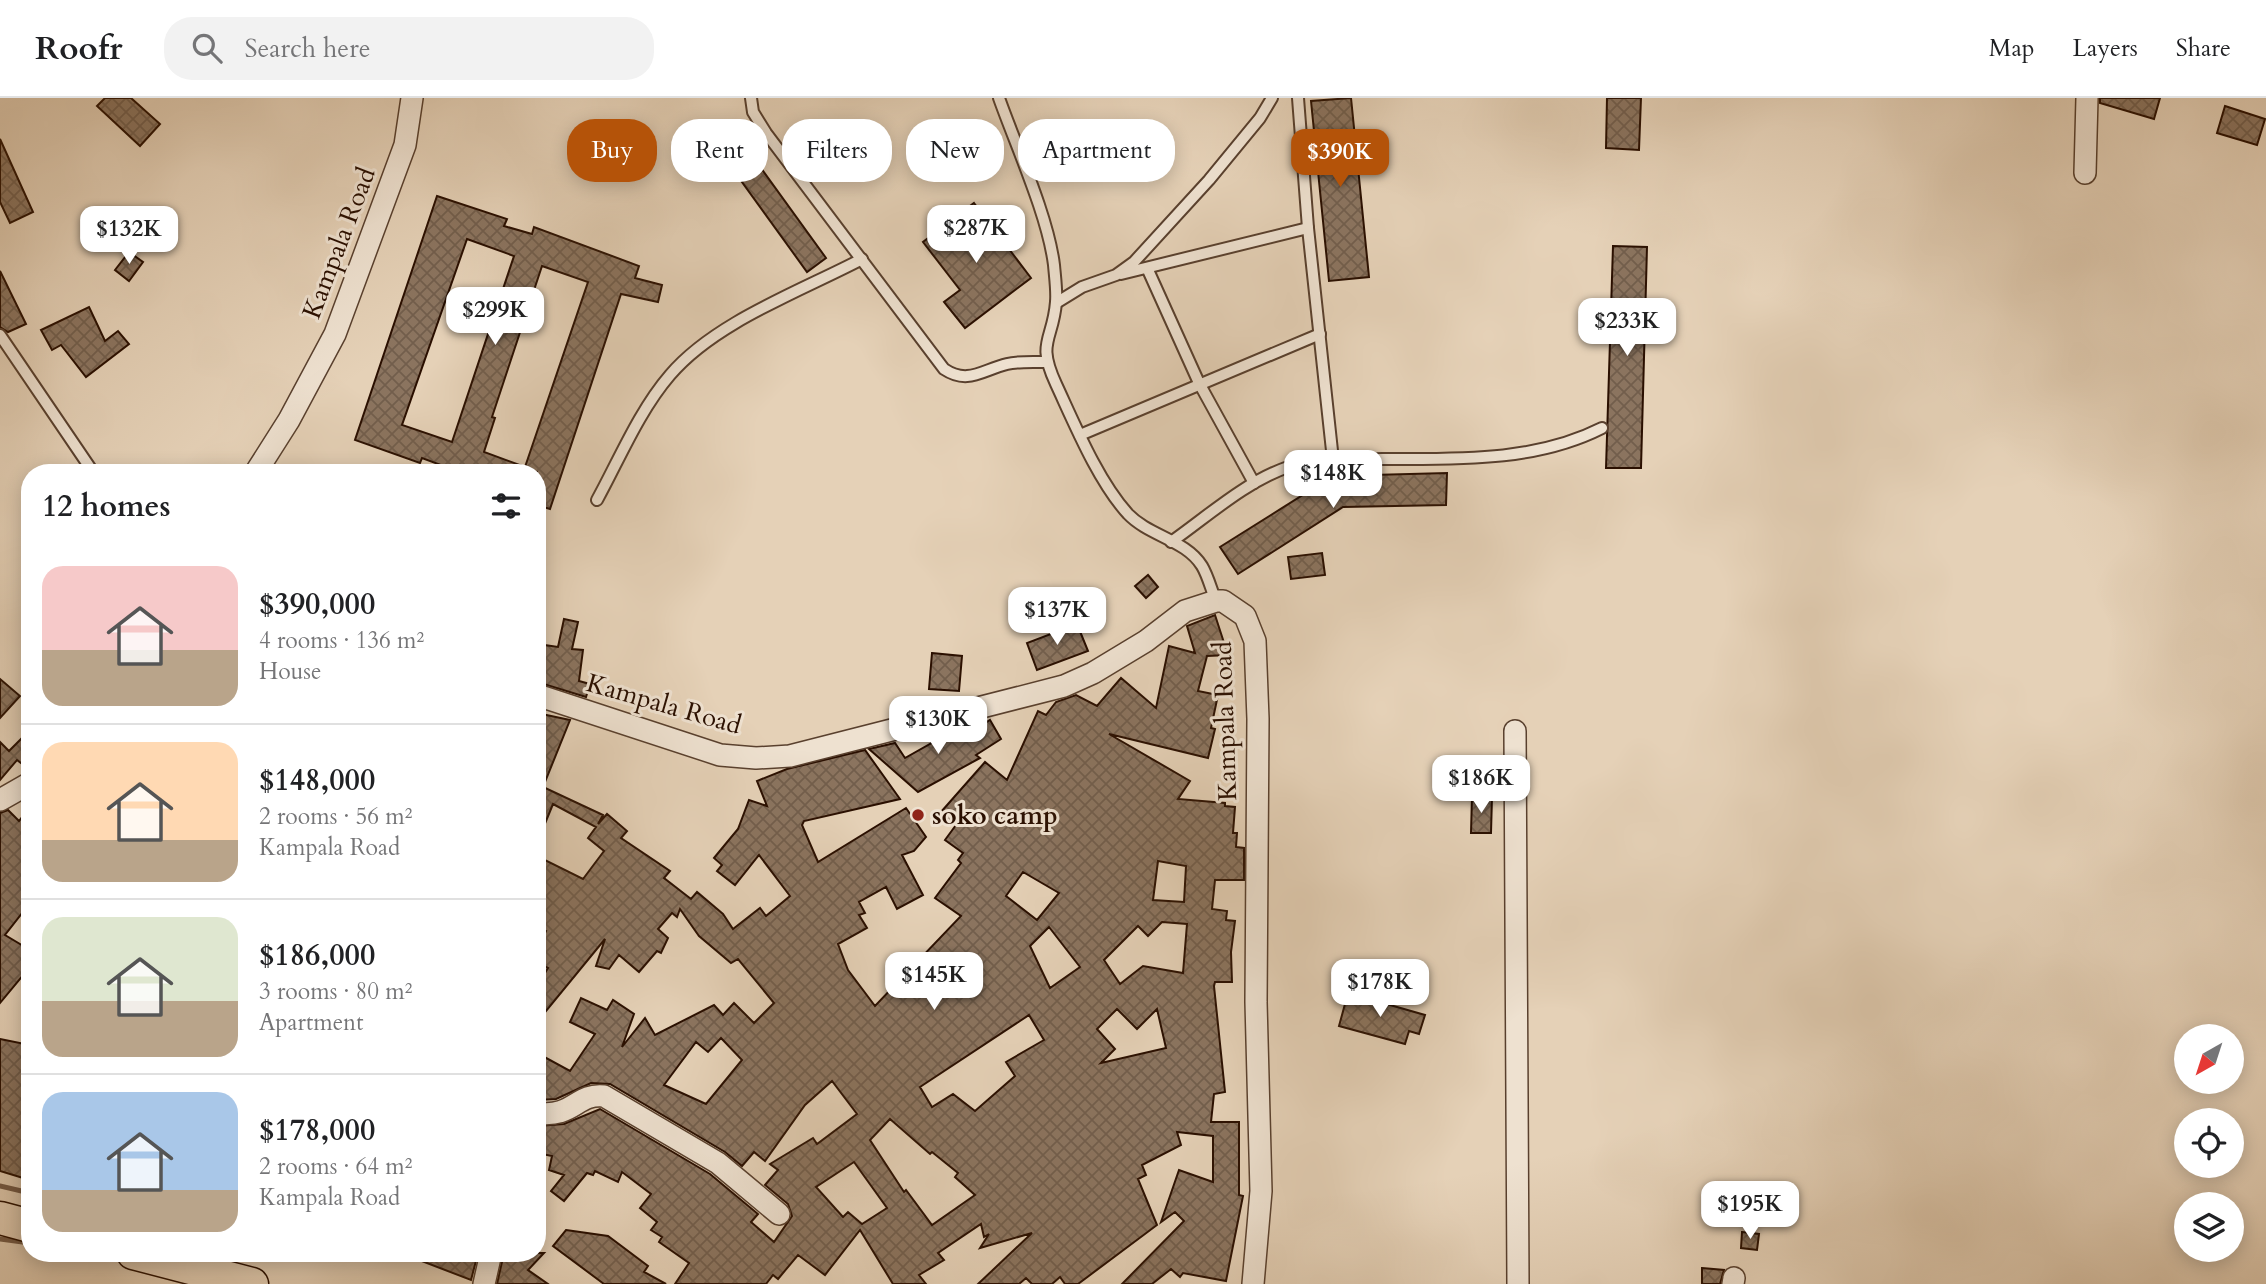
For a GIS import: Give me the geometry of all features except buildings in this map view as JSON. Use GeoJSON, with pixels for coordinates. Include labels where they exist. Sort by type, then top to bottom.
{"type":"FeatureCollection","features":[{"type":"Feature","properties":{"kind":"main road"},"geometry":{"type":"LineString","coordinates":[[0,1218],[21,1224]]}},
{"type":"Feature","properties":{"kind":"main road"},"geometry":{"type":"LineString","coordinates":[[168,1262],[252,1284]]}},
{"type":"Feature","properties":{"kind":"street","name":"Kampala Road"},"geometry":{"type":"LineString","coordinates":[[261,464],[289,420],[335,334],[405,145],[412,98]]}},
{"type":"Feature","properties":{"kind":"street"},"geometry":{"type":"LineString","coordinates":[[2085,173],[2087,98]]}},
{"type":"Feature","properties":{"kind":"street","name":"Kampala Road"},"geometry":{"type":"LineString","coordinates":[[546,698],[720,755],[756,758],[790,756],[1064,686],[1093,674],[1146,641],[1185,611],[1216,601],[1223,601],[1245,616],[1255,641],[1258,719],[1256,1002],[1261,1191],[1253,1284]]}},
{"type":"Feature","properties":{"kind":"street"},"geometry":{"type":"LineString","coordinates":[[1515,731],[1517,1284]]}},
{"type":"Feature","properties":{"kind":"street"},"geometry":{"type":"LineString","coordinates":[[0,800],[21,788]]}},
{"type":"Feature","properties":{"kind":"street"},"geometry":{"type":"LineString","coordinates":[[546,1113],[562,1113],[593,1095],[604,1096],[718,1163],[779,1214]]}},
{"type":"Feature","properties":{"kind":"street"},"geometry":{"type":"LineString","coordinates":[[484,1284],[489,1262]]}},
{"type":"Feature","properties":{"kind":"lane"},"geometry":{"type":"LineString","coordinates":[[751,98],[752,112],[766,133],[935,359],[954,376],[968,378],[1007,364],[1046,362]]}},
{"type":"Feature","properties":{"kind":"lane"},"geometry":{"type":"LineString","coordinates":[[999,98],[1036,200],[1050,250],[1056,303],[1046,337],[1046,362],[1080,435],[1115,497],[1129,515],[1188,550],[1202,565],[1216,601]]}},
{"type":"Feature","properties":{"kind":"lane"},"geometry":{"type":"LineString","coordinates":[[1116,275],[1134,262],[1209,180],[1260,118],[1272,98]]}},
{"type":"Feature","properties":{"kind":"lane"},"geometry":{"type":"LineString","coordinates":[[1298,98],[1308,228],[1333,460]]}},
{"type":"Feature","properties":{"kind":"lane"},"geometry":{"type":"LineString","coordinates":[[1056,303],[1082,287],[1116,275],[1148,270],[1308,228]]}},
{"type":"Feature","properties":{"kind":"lane"},"geometry":{"type":"LineString","coordinates":[[597,500],[658,390],[689,355],[724,330],[862,259]]}},
{"type":"Feature","properties":{"kind":"lane"},"geometry":{"type":"LineString","coordinates":[[1148,270],[1199,383],[1254,483]]}},
{"type":"Feature","properties":{"kind":"lane"},"geometry":{"type":"LineString","coordinates":[[1080,435],[1320,334]]}},
{"type":"Feature","properties":{"kind":"lane"},"geometry":{"type":"LineString","coordinates":[[0,335],[88,464]]}},
{"type":"Feature","properties":{"kind":"lane"},"geometry":{"type":"LineString","coordinates":[[1171,542],[1254,483],[1290,466],[1333,460],[1440,459],[1539,452],[1556,448],[1602,428]]}},
{"type":"Feature","properties":{"kind":"waterway"},"geometry":{"type":"LineString","coordinates":[[0,1186],[21,1191]]}},
{"type":"Feature","properties":{"kind":"waterway"},"geometry":{"type":"LineString","coordinates":[[0,1239],[21,1242]]}},
{"type":"Feature","properties":{"kind":"place","name":"soko camp"},"geometry":{"type":"Point","coordinates":[918,815]}}]}
